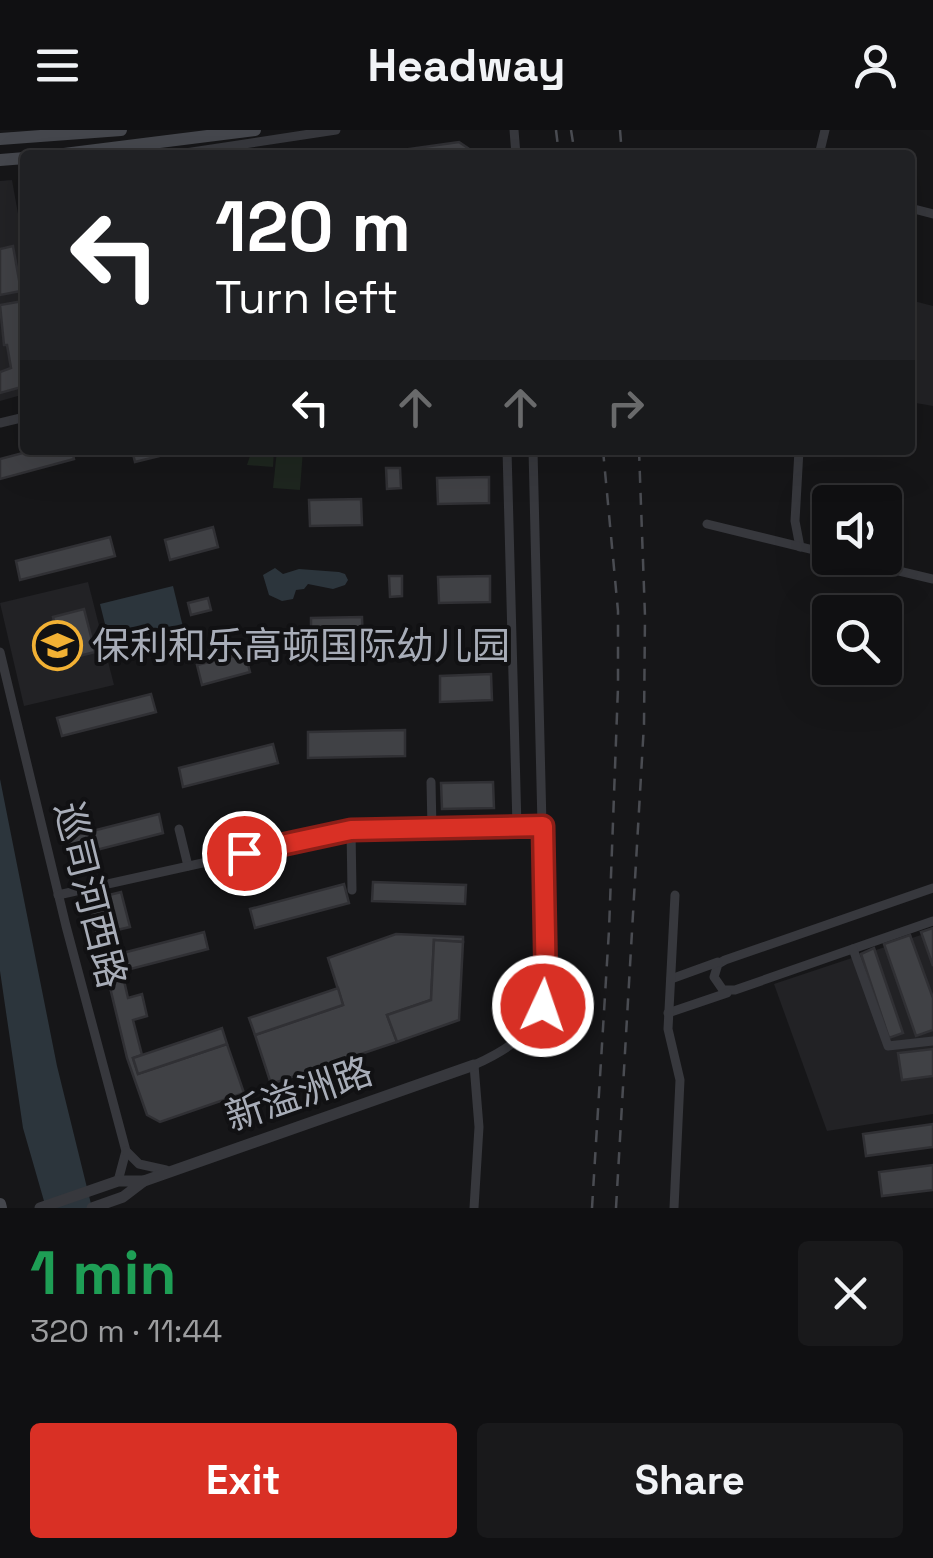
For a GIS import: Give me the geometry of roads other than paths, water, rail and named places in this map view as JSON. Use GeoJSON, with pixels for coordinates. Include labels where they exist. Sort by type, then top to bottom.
{"type":"FeatureCollection","features":[{"type":"Feature","properties":{"kind":"main road"},"geometry":{"type":"LineString","coordinates":[[88,150],[255,130]]}},
{"type":"Feature","properties":{"kind":"main road"},"geometry":{"type":"LineString","coordinates":[[0,139],[113,131]]}},
{"type":"Feature","properties":{"kind":"street"},"geometry":{"type":"LineString","coordinates":[[205,150],[336,130]]}},
{"type":"Feature","properties":{"kind":"street"},"geometry":{"type":"LineString","coordinates":[[508,455],[518,827]]}},
{"type":"Feature","properties":{"kind":"street"},"geometry":{"type":"LineString","coordinates":[[474,1208],[479,1127],[474,1064],[522,1037],[543,1006],[546,992],[534,455]]}},
{"type":"Feature","properties":{"kind":"street"},"geometry":{"type":"LineString","coordinates":[[799,455],[795,521],[800,547]]}},
{"type":"Feature","properties":{"kind":"street"},"geometry":{"type":"LineString","coordinates":[[707,524],[812,550]]}},
{"type":"Feature","properties":{"kind":"street"},"geometry":{"type":"LineString","coordinates":[[902,572],[933,579]]}},
{"type":"Feature","properties":{"kind":"street","name":"巡司河西路"},"geometry":{"type":"LineString","coordinates":[[0,652],[58,895],[126,1151]]}},
{"type":"Feature","properties":{"kind":"street"},"geometry":{"type":"LineString","coordinates":[[431,782],[432,828]]}},
{"type":"Feature","properties":{"kind":"street"},"geometry":{"type":"LineString","coordinates":[[58,895],[351,830],[543,826]]}},
{"type":"Feature","properties":{"kind":"street"},"geometry":{"type":"LineString","coordinates":[[179,829],[188,866]]}},
{"type":"Feature","properties":{"kind":"street"},"geometry":{"type":"LineString","coordinates":[[351,830],[352,890]]}},
{"type":"Feature","properties":{"kind":"street"},"geometry":{"type":"LineString","coordinates":[[671,978],[933,888]]}},
{"type":"Feature","properties":{"kind":"street"},"geometry":{"type":"LineString","coordinates":[[674,1208],[680,1080],[668,1013],[675,894]]}},
{"type":"Feature","properties":{"kind":"street"},"geometry":{"type":"LineString","coordinates":[[668,1013],[933,920]]}},
{"type":"Feature","properties":{"kind":"street"},"geometry":{"type":"LineString","coordinates":[[854,948],[888,1046],[933,1041]]}},
{"type":"Feature","properties":{"kind":"street"},"geometry":{"type":"LineString","coordinates":[[725,960],[718,964],[714,977],[723,990],[735,990]]}},
{"type":"Feature","properties":{"kind":"street","name":"新溢洲路"},"geometry":{"type":"LineString","coordinates":[[144,1181],[474,1064]]}},
{"type":"Feature","properties":{"kind":"street"},"geometry":{"type":"LineString","coordinates":[[118,1182],[126,1151],[148,1168],[173,1170]]}},
{"type":"Feature","properties":{"kind":"street"},"geometry":{"type":"LineString","coordinates":[[40,1208],[118,1182],[144,1181]]}},
{"type":"Feature","properties":{"kind":"street"},"geometry":{"type":"LineString","coordinates":[[92,1208],[125,1202],[144,1181]]}},
{"type":"Feature","properties":{"kind":"railway"},"geometry":{"type":"LineString","coordinates":[[556,130],[558,150]]}},
{"type":"Feature","properties":{"kind":"railway"},"geometry":{"type":"LineString","coordinates":[[571,130],[574,150]]}},
{"type":"Feature","properties":{"kind":"railway"},"geometry":{"type":"LineString","coordinates":[[620,130],[622,150]]}},
{"type":"Feature","properties":{"kind":"railway"},"geometry":{"type":"LineString","coordinates":[[592,1208],[609,930],[618,687],[618,611],[603,455]]}},
{"type":"Feature","properties":{"kind":"railway"},"geometry":{"type":"LineString","coordinates":[[616,1208],[644,724],[639,455]]}},
{"type":"Feature","properties":{"kind":"place","name":"保利和乐高顿国际幼儿园"},"geometry":{"type":"Point","coordinates":[57,646]}}]}
